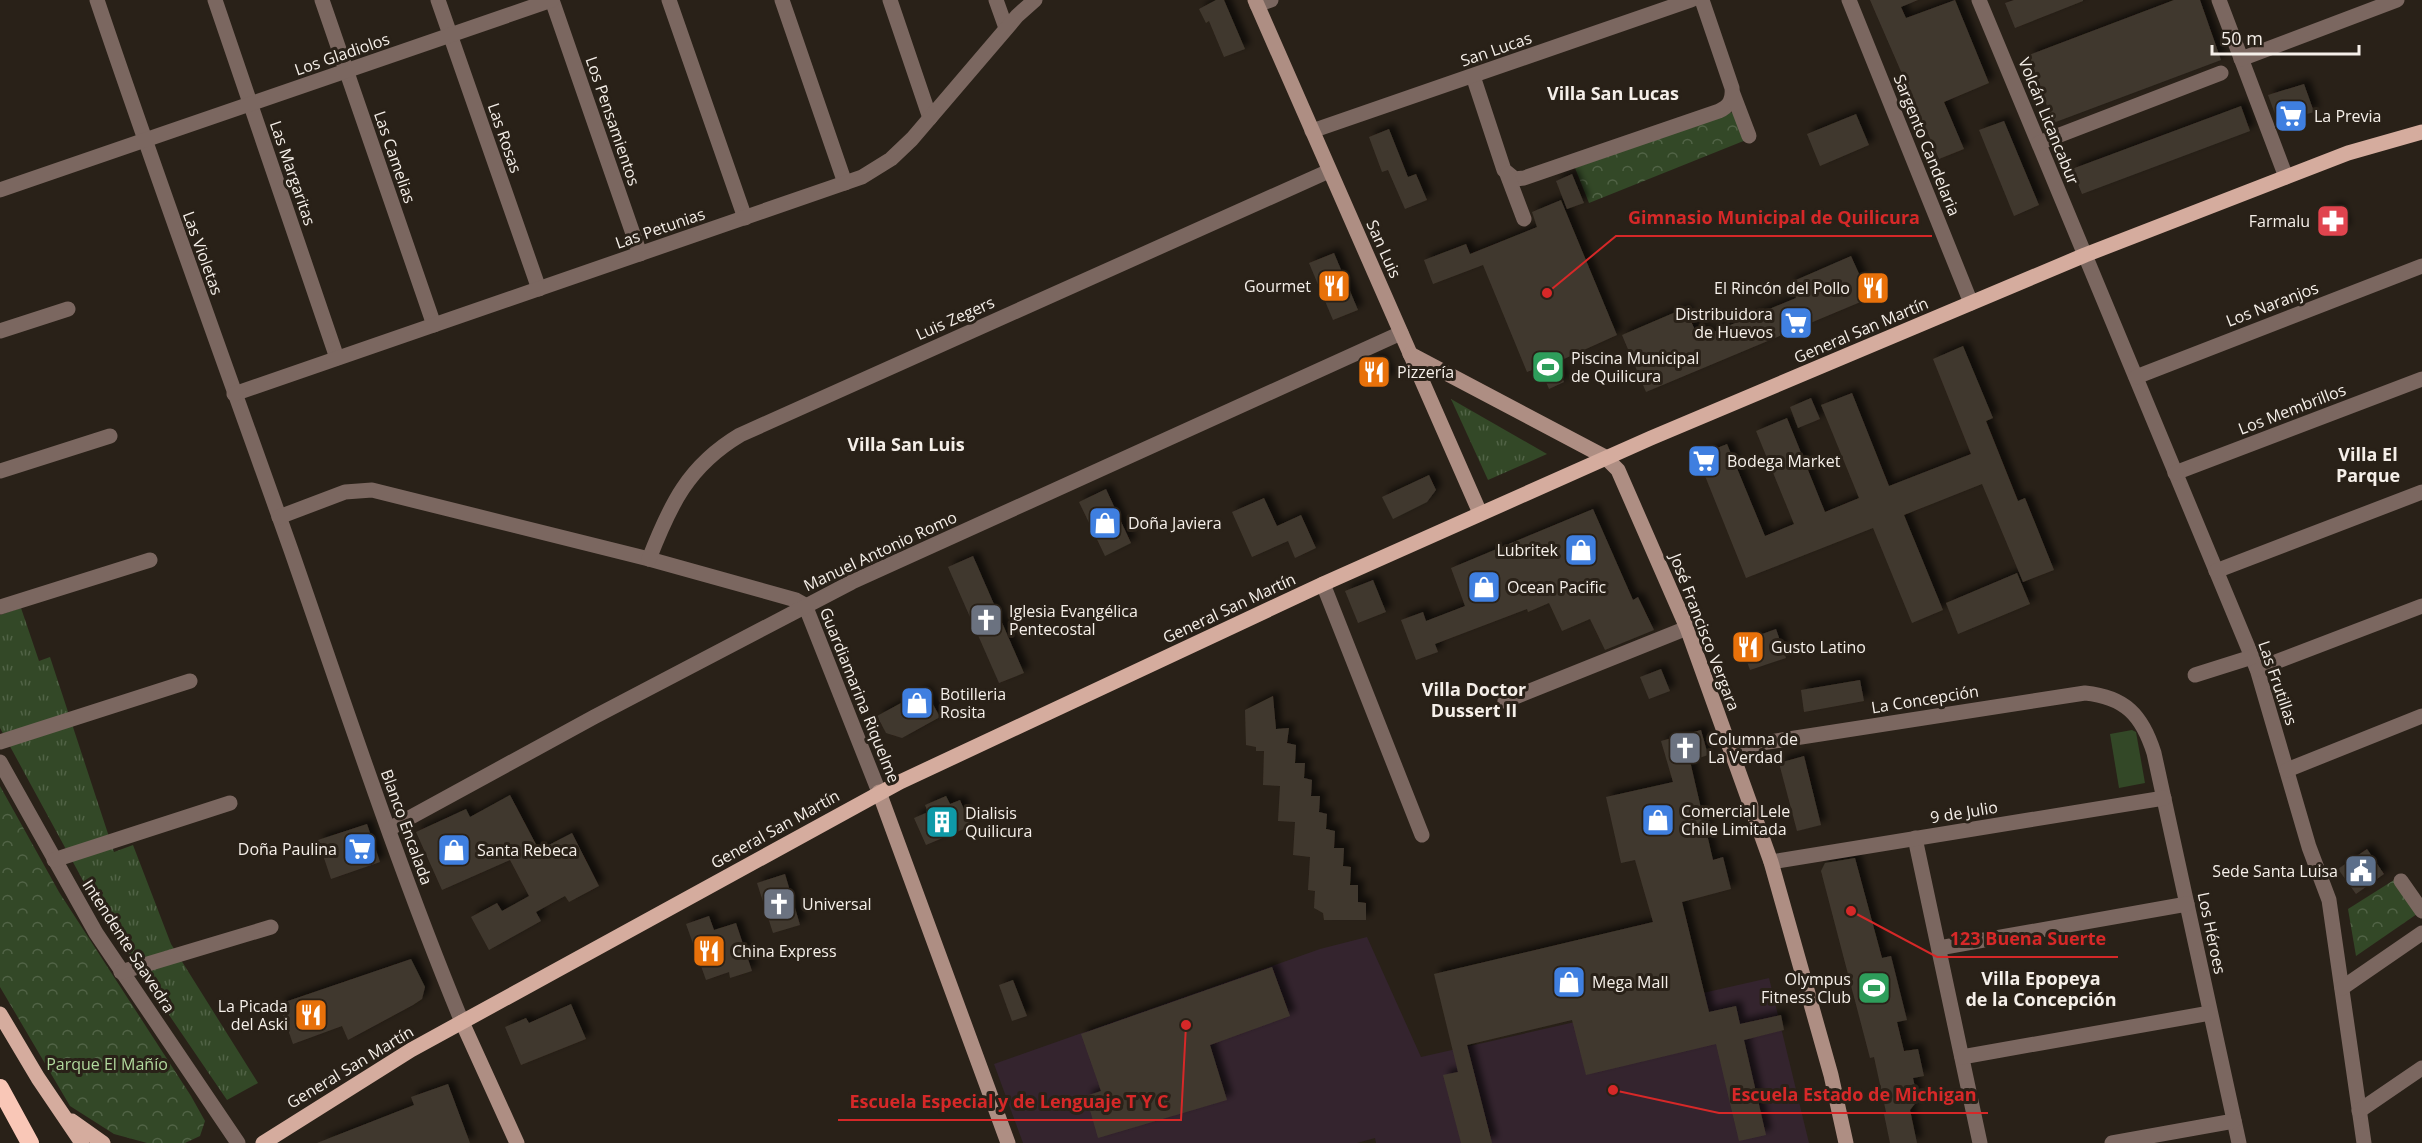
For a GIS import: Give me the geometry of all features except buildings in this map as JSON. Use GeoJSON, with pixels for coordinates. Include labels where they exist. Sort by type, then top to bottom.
{"type":"FeatureCollection","features":[{"type":"Feature","properties":{"kind":"highway"},"geometry":{"type":"LineString","coordinates":[[0,1088],[30,1143]]}},
{"type":"Feature","properties":{"kind":"main road","name":"General San Martín"},"geometry":{"type":"LineString","coordinates":[[263,1143],[363,1078],[879,792],[1323,584],[1605,457],[2085,255],[2370,145],[2422,132]]}},
{"type":"Feature","properties":{"kind":"main road"},"geometry":{"type":"LineString","coordinates":[[0,1014],[20,1049],[82,1143]]}},
{"type":"Feature","properties":{"kind":"main road"},"geometry":{"type":"LineString","coordinates":[[64,1115],[103,1143]]}},
{"type":"Feature","properties":{"kind":"street","name":"Las Violetas"},"geometry":{"type":"LineString","coordinates":[[97,0],[279,517]]}},
{"type":"Feature","properties":{"kind":"street","name":"Las Margaritas"},"geometry":{"type":"LineString","coordinates":[[215,0],[337,358]]}},
{"type":"Feature","properties":{"kind":"street","name":"Las Camelias"},"geometry":{"type":"LineString","coordinates":[[322,0],[434,325]]}},
{"type":"Feature","properties":{"kind":"street","name":"Las Rosas"},"geometry":{"type":"LineString","coordinates":[[438,0],[539,289]]}},
{"type":"Feature","properties":{"kind":"street","name":"Los Gladiolos"},"geometry":{"type":"LineString","coordinates":[[0,190],[552,0]]}},
{"type":"Feature","properties":{"kind":"street","name":"Los Pensamientos"},"geometry":{"type":"LineString","coordinates":[[552,0],[640,254]]}},
{"type":"Feature","properties":{"kind":"street"},"geometry":{"type":"LineString","coordinates":[[669,0],[745,218]]}},
{"type":"Feature","properties":{"kind":"street"},"geometry":{"type":"LineString","coordinates":[[782,0],[845,183]]}},
{"type":"Feature","properties":{"kind":"street"},"geometry":{"type":"LineString","coordinates":[[890,0],[930,118]]}},
{"type":"Feature","properties":{"kind":"street"},"geometry":{"type":"LineString","coordinates":[[996,0],[1006,28]]}},
{"type":"Feature","properties":{"kind":"street","name":"Las Petunias"},"geometry":{"type":"LineString","coordinates":[[234,394],[862,177],[891,159],[930,118],[1006,28],[1035,0]]}},
{"type":"Feature","properties":{"kind":"street","name":"San Lucas"},"geometry":{"type":"LineString","coordinates":[[1312,131],[1691,0]]}},
{"type":"Feature","properties":{"kind":"street"},"geometry":{"type":"LineString","coordinates":[[1702,0],[1732,97],[1749,136]]}},
{"type":"Feature","properties":{"kind":"street","name":"Sargento Candelaria"},"geometry":{"type":"LineString","coordinates":[[1849,0],[1971,303]]}},
{"type":"Feature","properties":{"kind":"street","name":"Volcán Licancabur"},"geometry":{"type":"LineString","coordinates":[[1979,0],[2085,255]]}},
{"type":"Feature","properties":{"kind":"street"},"geometry":{"type":"LineString","coordinates":[[2219,0],[2286,177]]}},
{"type":"Feature","properties":{"kind":"street"},"geometry":{"type":"LineString","coordinates":[[2241,59],[2397,0]]}},
{"type":"Feature","properties":{"kind":"street","name":"San Luis"},"geometry":{"type":"LineString","coordinates":[[1261,2],[1329,171],[1480,513]]}},
{"type":"Feature","properties":{"kind":"street"},"geometry":{"type":"LineString","coordinates":[[2039,143],[2222,73]]}},
{"type":"Feature","properties":{"kind":"street"},"geometry":{"type":"LineString","coordinates":[[1473,76],[1524,219]]}},
{"type":"Feature","properties":{"kind":"street"},"geometry":{"type":"LineString","coordinates":[[1509,176],[1524,178],[1719,111],[1732,97]]}},
{"type":"Feature","properties":{"kind":"street","name":"Luis Zegers"},"geometry":{"type":"LineString","coordinates":[[649,559],[669,513],[689,478],[711,455],[740,435],[1329,171]]}},
{"type":"Feature","properties":{"kind":"street","name":"Las Frutillas"},"geometry":{"type":"LineString","coordinates":[[2085,255],[2254,663],[2309,847],[2329,900],[2364,1143]]}},
{"type":"Feature","properties":{"kind":"street","name":"Los Naranjos"},"geometry":{"type":"LineString","coordinates":[[2136,377],[2422,266]]}},
{"type":"Feature","properties":{"kind":"street"},"geometry":{"type":"LineString","coordinates":[[0,331],[68,309]]}},
{"type":"Feature","properties":{"kind":"street","name":"Manuel Antonio Romo"},"geometry":{"type":"LineString","coordinates":[[389,829],[805,605],[1401,333]]}},
{"type":"Feature","properties":{"kind":"street","name":"José Francisco Vergara"},"geometry":{"type":"LineString","coordinates":[[1410,354],[1605,457],[1618,470],[1687,628],[1771,862],[1831,1075],[1846,1143]]}},
{"type":"Feature","properties":{"kind":"street","name":"Los Membrillos"},"geometry":{"type":"LineString","coordinates":[[2175,473],[2422,379]]}},
{"type":"Feature","properties":{"kind":"street"},"geometry":{"type":"LineString","coordinates":[[0,471],[110,436]]}},
{"type":"Feature","properties":{"kind":"street","name":"Guardiamarina Riquelme"},"geometry":{"type":"LineString","coordinates":[[279,517],[345,492],[372,490],[649,559],[783,595],[805,605],[879,792],[1008,1143]]}},
{"type":"Feature","properties":{"kind":"street"},"geometry":{"type":"LineString","coordinates":[[2216,571],[2422,492]]}},
{"type":"Feature","properties":{"kind":"street","name":"Blanco Encalada"},"geometry":{"type":"LineString","coordinates":[[279,517],[431,946],[462,1022],[517,1143]]}},
{"type":"Feature","properties":{"kind":"street"},"geometry":{"type":"LineString","coordinates":[[0,607],[150,560]]}},
{"type":"Feature","properties":{"kind":"street"},"geometry":{"type":"LineString","coordinates":[[1323,584],[1422,835]]}},
{"type":"Feature","properties":{"kind":"street"},"geometry":{"type":"LineString","coordinates":[[2195,675],[2254,663],[2422,606]]}},
{"type":"Feature","properties":{"kind":"street"},"geometry":{"type":"LineString","coordinates":[[1505,701],[1687,628]]}},
{"type":"Feature","properties":{"kind":"street"},"geometry":{"type":"LineString","coordinates":[[0,742],[190,681]]}},
{"type":"Feature","properties":{"kind":"street","name":"La Concepción"},"geometry":{"type":"LineString","coordinates":[[1730,748],[2085,693],[2113,698],[2124,704]]}},
{"type":"Feature","properties":{"kind":"street","name":"Los Héroes"},"geometry":{"type":"LineString","coordinates":[[2124,704],[2143,726],[2150,739],[2239,1143]]}},
{"type":"Feature","properties":{"kind":"street"},"geometry":{"type":"LineString","coordinates":[[2287,770],[2422,716]]}},
{"type":"Feature","properties":{"kind":"street","name":"Intendente Saavedra"},"geometry":{"type":"LineString","coordinates":[[0,762],[54,861],[121,972],[238,1143]]}},
{"type":"Feature","properties":{"kind":"street","name":"9 de Julio"},"geometry":{"type":"LineString","coordinates":[[1771,862],[2164,798]]}},
{"type":"Feature","properties":{"kind":"street"},"geometry":{"type":"LineString","coordinates":[[54,861],[230,803]]}},
{"type":"Feature","properties":{"kind":"street"},"geometry":{"type":"LineString","coordinates":[[1916,838],[1980,1143]]}},
{"type":"Feature","properties":{"kind":"street"},"geometry":{"type":"LineString","coordinates":[[2401,881],[2422,911]]}},
{"type":"Feature","properties":{"kind":"street"},"geometry":{"type":"LineString","coordinates":[[1939,948],[2187,904]]}},
{"type":"Feature","properties":{"kind":"street"},"geometry":{"type":"LineString","coordinates":[[121,972],[271,927]]}},
{"type":"Feature","properties":{"kind":"street"},"geometry":{"type":"LineString","coordinates":[[2342,988],[2422,933]]}},
{"type":"Feature","properties":{"kind":"street"},"geometry":{"type":"LineString","coordinates":[[1962,1057],[2211,1013]]}},
{"type":"Feature","properties":{"kind":"street"},"geometry":{"type":"LineString","coordinates":[[2359,1111],[2422,1068]]}},
{"type":"Feature","properties":{"kind":"street"},"geometry":{"type":"LineString","coordinates":[[2112,1143],[2234,1121]]}},
{"type":"Feature","properties":{"kind":"shaded area"},"geometry":{"type":"Polygon","coordinates":[[[1367,937],[1421,1057],[1769,978],[1809,1143],[1376,1143],[1375,1138],[1357,1143],[1023,1143],[994,1064],[1320,949],[1367,937]]]}},
{"type":"Feature","properties":{"kind":"green space"},"geometry":{"type":"Polygon","coordinates":[[[1729,112],[1734,113],[1746,140],[1589,203],[1575,168],[1729,112]]]}},
{"type":"Feature","properties":{"kind":"green space"},"geometry":{"type":"Polygon","coordinates":[[[1451,399],[1547,454],[1488,480],[1451,399]]]}},
{"type":"Feature","properties":{"kind":"green space"},"geometry":{"type":"Polygon","coordinates":[[[21,608],[39,661],[50,657],[114,852],[133,845],[171,944],[258,1083],[227,1100],[105,921],[0,728],[0,615],[21,608]]]}},
{"type":"Feature","properties":{"kind":"green space"},"geometry":{"type":"Polygon","coordinates":[[[2132,730],[2136,732],[2145,783],[2119,788],[2110,734],[2132,730]]]}},
{"type":"Feature","properties":{"kind":"green space","name":"Parque El Mañío"},"geometry":{"type":"Polygon","coordinates":[[[0,786],[59,892],[191,1096],[205,1121],[200,1136],[185,1143],[147,1143],[114,1134],[70,1106],[0,987],[0,786]]]}},
{"type":"Feature","properties":{"kind":"green space"},"geometry":{"type":"Polygon","coordinates":[[[2394,880],[2417,914],[2356,956],[2348,909],[2394,880]]]}},
{"type":"Feature","properties":{"kind":"place","name":"La Previa"},"geometry":{"type":"Point","coordinates":[2291,116]}},
{"type":"Feature","properties":{"kind":"place","name":"Farmalu"},"geometry":{"type":"Point","coordinates":[2333,221]}},
{"type":"Feature","properties":{"kind":"place","name":"Gourmet"},"geometry":{"type":"Point","coordinates":[1334,286]}},
{"type":"Feature","properties":{"kind":"place","name":"El Rincón del Pollo"},"geometry":{"type":"Point","coordinates":[1873,288]}},
{"type":"Feature","properties":{"kind":"place","name":"Gimnasio Municipal de Quilicura"},"geometry":{"type":"Point","coordinates":[1547,293]}},
{"type":"Feature","properties":{"kind":"place","name":"Distribuidora de Huevos"},"geometry":{"type":"Point","coordinates":[1796,323]}},
{"type":"Feature","properties":{"kind":"place","name":"Piscina Municipal de Quilicura"},"geometry":{"type":"Point","coordinates":[1548,367]}},
{"type":"Feature","properties":{"kind":"place","name":"Pizzería"},"geometry":{"type":"Point","coordinates":[1374,372]}},
{"type":"Feature","properties":{"kind":"place","name":"Bodega Market"},"geometry":{"type":"Point","coordinates":[1704,461]}},
{"type":"Feature","properties":{"kind":"place","name":"Doña Javiera"},"geometry":{"type":"Point","coordinates":[1105,523]}},
{"type":"Feature","properties":{"kind":"place","name":"Lubritek"},"geometry":{"type":"Point","coordinates":[1581,550]}},
{"type":"Feature","properties":{"kind":"place","name":"Ocean Pacific"},"geometry":{"type":"Point","coordinates":[1484,587]}},
{"type":"Feature","properties":{"kind":"place","name":"Iglesia Evangélica Pentecostal"},"geometry":{"type":"Point","coordinates":[986,620]}},
{"type":"Feature","properties":{"kind":"place","name":"Gusto Latino"},"geometry":{"type":"Point","coordinates":[1748,647]}},
{"type":"Feature","properties":{"kind":"place","name":"Botilleria Rosita"},"geometry":{"type":"Point","coordinates":[917,703]}},
{"type":"Feature","properties":{"kind":"place","name":"Columna de La Verdad"},"geometry":{"type":"Point","coordinates":[1685,748]}},
{"type":"Feature","properties":{"kind":"place","name":"Comercial Lele Chile Limitada"},"geometry":{"type":"Point","coordinates":[1658,820]}},
{"type":"Feature","properties":{"kind":"place","name":"Dialisis Quilicura"},"geometry":{"type":"Point","coordinates":[942,822]}},
{"type":"Feature","properties":{"kind":"place","name":"Doña Paulina"},"geometry":{"type":"Point","coordinates":[360,849]}},
{"type":"Feature","properties":{"kind":"place","name":"Santa Rebeca"},"geometry":{"type":"Point","coordinates":[454,850]}},
{"type":"Feature","properties":{"kind":"place","name":"Sede Santa Luisa"},"geometry":{"type":"Point","coordinates":[2361,871]}},
{"type":"Feature","properties":{"kind":"place","name":"Universal"},"geometry":{"type":"Point","coordinates":[779,904]}},
{"type":"Feature","properties":{"kind":"place","name":"123 Buena Suerte"},"geometry":{"type":"Point","coordinates":[1851,911]}},
{"type":"Feature","properties":{"kind":"place","name":"China Express"},"geometry":{"type":"Point","coordinates":[709,951]}},
{"type":"Feature","properties":{"kind":"place","name":"Mega Mall"},"geometry":{"type":"Point","coordinates":[1569,982]}},
{"type":"Feature","properties":{"kind":"place","name":"Olympus Fitness Club"},"geometry":{"type":"Point","coordinates":[1874,988]}},
{"type":"Feature","properties":{"kind":"place","name":"La Picada del Aski"},"geometry":{"type":"Point","coordinates":[311,1015]}},
{"type":"Feature","properties":{"kind":"place","name":"Escuela Especial y de Lenguaje T Y C"},"geometry":{"type":"Point","coordinates":[1186,1025]}},
{"type":"Feature","properties":{"kind":"place","name":"Escuela Estado de Michigan"},"geometry":{"type":"Point","coordinates":[1613,1090]}},
{"type":"Feature","properties":{"kind":"district","name":"Villa San Lucas"},"geometry":{"type":"Point","coordinates":[1613,94]}},
{"type":"Feature","properties":{"kind":"district","name":"Villa San Luis"},"geometry":{"type":"Point","coordinates":[906,445]}},
{"type":"Feature","properties":{"kind":"district","name":"Villa El Parque"},"geometry":{"type":"Point","coordinates":[2368,465]}},
{"type":"Feature","properties":{"kind":"district","name":"Villa Doctor Dussert II"},"geometry":{"type":"Point","coordinates":[1474,700]}},
{"type":"Feature","properties":{"kind":"district","name":"Villa Epopeya de la Concepción"},"geometry":{"type":"Point","coordinates":[2041,989]}}]}
